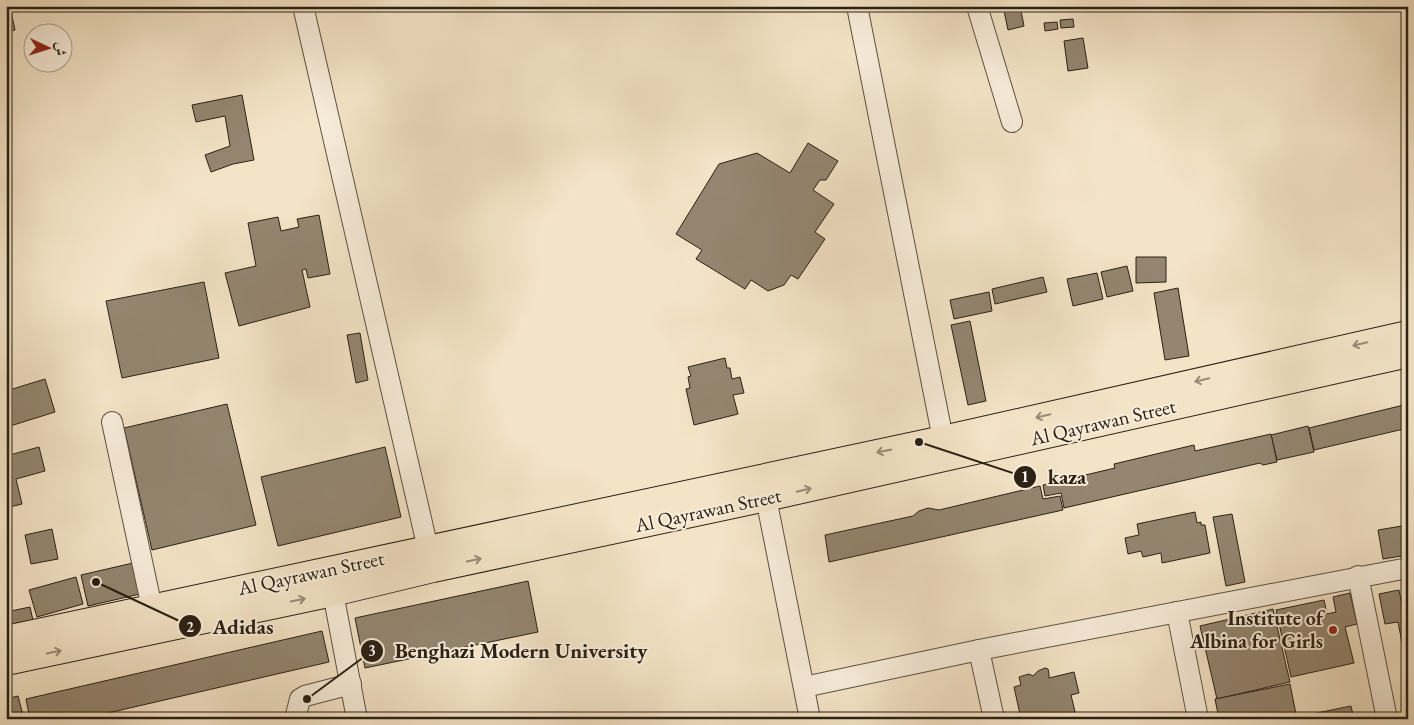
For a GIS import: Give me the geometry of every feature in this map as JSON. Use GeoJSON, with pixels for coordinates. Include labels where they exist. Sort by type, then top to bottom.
{"type":"FeatureCollection","features":[{"type":"Feature","properties":{"kind":"main road","name":"Al Qayrawan Street"},"geometry":{"type":"LineString","coordinates":[[6,662],[333,592],[430,558],[1408,334]]}},
{"type":"Feature","properties":{"kind":"main road","name":"Al Qayrawan Street"},"geometry":{"type":"LineString","coordinates":[[6,639],[152,608],[766,498],[1408,354]]}},
{"type":"Feature","properties":{"kind":"street"},"geometry":{"type":"LineString","coordinates":[[304,6],[430,558]]}},
{"type":"Feature","properties":{"kind":"street"},"geometry":{"type":"LineString","coordinates":[[857,6],[943,439]]}},
{"type":"Feature","properties":{"kind":"street"},"geometry":{"type":"LineString","coordinates":[[978,6],[1012,122]]}},
{"type":"Feature","properties":{"kind":"street"},"geometry":{"type":"LineString","coordinates":[[112,422],[152,608]]}},
{"type":"Feature","properties":{"kind":"street"},"geometry":{"type":"LineString","coordinates":[[766,498],[810,719]]}},
{"type":"Feature","properties":{"kind":"street"},"geometry":{"type":"LineString","coordinates":[[804,687],[979,650],[1358,576],[1408,568]]}},
{"type":"Feature","properties":{"kind":"street"},"geometry":{"type":"LineString","coordinates":[[1358,576],[1387,719]]}},
{"type":"Feature","properties":{"kind":"street"},"geometry":{"type":"LineString","coordinates":[[333,592],[358,719]]}},
{"type":"Feature","properties":{"kind":"street"},"geometry":{"type":"LineString","coordinates":[[1177,612],[1198,719]]}},
{"type":"Feature","properties":{"kind":"street"},"geometry":{"type":"LineString","coordinates":[[979,650],[994,719]]}},
{"type":"Feature","properties":{"kind":"street"},"geometry":{"type":"LineString","coordinates":[[297,719],[300,700],[305,696],[351,684]]}},
{"type":"Feature","properties":{"kind":"building"},"geometry":{"type":"Polygon","coordinates":[[[6,6],[10,6],[15,30],[6,32],[6,6]]]}},
{"type":"Feature","properties":{"kind":"building"},"geometry":{"type":"Polygon","coordinates":[[[351,6],[375,6],[351,11],[351,6]]]}},
{"type":"Feature","properties":{"kind":"building"},"geometry":{"type":"Polygon","coordinates":[[[1003,6],[1020,6],[1024,26],[1008,30],[1003,6]]]}},
{"type":"Feature","properties":{"kind":"building"},"geometry":{"type":"Polygon","coordinates":[[[1073,19],[1074,27],[1061,28],[1060,20],[1073,19]]]}},
{"type":"Feature","properties":{"kind":"building"},"geometry":{"type":"Polygon","coordinates":[[[1057,22],[1058,29],[1045,31],[1044,23],[1057,22]]]}},
{"type":"Feature","properties":{"kind":"building"},"geometry":{"type":"Polygon","coordinates":[[[1083,38],[1088,68],[1068,71],[1064,41],[1083,38]]]}},
{"type":"Feature","properties":{"kind":"building"},"geometry":{"type":"Polygon","coordinates":[[[242,95],[254,160],[233,164],[211,172],[205,155],[230,146],[225,116],[196,122],[192,105],[242,95]]]}},
{"type":"Feature","properties":{"kind":"building"},"geometry":{"type":"Polygon","coordinates":[[[808,143],[838,161],[826,180],[820,180],[813,190],[834,204],[815,232],[825,239],[798,279],[791,275],[784,285],[768,291],[751,280],[745,289],[696,259],[702,250],[676,234],[719,164],[757,153],[790,173],[808,143]]]}},
{"type":"Feature","properties":{"kind":"building"},"geometry":{"type":"Polygon","coordinates":[[[319,215],[330,274],[308,278],[306,269],[302,270],[310,307],[239,326],[225,273],[256,266],[248,223],[278,217],[281,231],[299,227],[297,219],[319,215]]]}},
{"type":"Feature","properties":{"kind":"building"},"geometry":{"type":"Polygon","coordinates":[[[1136,257],[1166,257],[1166,282],[1136,283],[1136,257]]]}},
{"type":"Feature","properties":{"kind":"building"},"geometry":{"type":"Polygon","coordinates":[[[1127,266],[1133,291],[1107,297],[1101,272],[1127,266]]]}},
{"type":"Feature","properties":{"kind":"building"},"geometry":{"type":"Polygon","coordinates":[[[1097,273],[1103,299],[1073,306],[1067,279],[1097,273]]]}},
{"type":"Feature","properties":{"kind":"building"},"geometry":{"type":"Polygon","coordinates":[[[1043,277],[1047,292],[995,304],[992,289],[1043,277]]]}},
{"type":"Feature","properties":{"kind":"building"},"geometry":{"type":"Polygon","coordinates":[[[204,282],[219,358],[122,378],[106,301],[204,282]]]}},
{"type":"Feature","properties":{"kind":"building"},"geometry":{"type":"Polygon","coordinates":[[[1178,288],[1189,356],[1165,360],[1154,293],[1178,288]]]}},
{"type":"Feature","properties":{"kind":"building"},"geometry":{"type":"Polygon","coordinates":[[[989,292],[992,311],[954,319],[950,300],[989,292]]]}},
{"type":"Feature","properties":{"kind":"building"},"geometry":{"type":"Polygon","coordinates":[[[970,321],[986,401],[968,405],[951,325],[970,321]]]}},
{"type":"Feature","properties":{"kind":"building"},"geometry":{"type":"Polygon","coordinates":[[[360,333],[368,380],[356,383],[347,335],[360,333]]]}},
{"type":"Feature","properties":{"kind":"building"},"geometry":{"type":"Polygon","coordinates":[[[725,358],[727,368],[730,368],[732,379],[740,377],[744,393],[733,395],[738,414],[694,425],[686,389],[690,388],[688,377],[691,376],[688,367],[725,358]]]}},
{"type":"Feature","properties":{"kind":"building"},"geometry":{"type":"Polygon","coordinates":[[[45,379],[55,412],[7,427],[6,391],[45,379]]]}},
{"type":"Feature","properties":{"kind":"building"},"geometry":{"type":"Polygon","coordinates":[[[227,404],[256,525],[152,550],[124,428],[227,404]]]}},
{"type":"Feature","properties":{"kind":"building"},"geometry":{"type":"Polygon","coordinates":[[[1408,404],[1408,428],[1314,450],[1309,428],[1408,404]]]}},
{"type":"Feature","properties":{"kind":"building"},"geometry":{"type":"Polygon","coordinates":[[[1308,426],[1314,452],[1277,460],[1271,435],[1308,426]]]}},
{"type":"Feature","properties":{"kind":"building"},"geometry":{"type":"Polygon","coordinates":[[[1271,434],[1277,462],[1263,465],[1260,463],[1064,508],[1061,493],[1045,496],[1043,485],[1115,468],[1114,464],[1194,445],[1195,451],[1271,434]]]}},
{"type":"Feature","properties":{"kind":"building"},"geometry":{"type":"Polygon","coordinates":[[[39,447],[45,471],[16,479],[22,504],[6,508],[6,456],[39,447]]]}},
{"type":"Feature","properties":{"kind":"building"},"geometry":{"type":"Polygon","coordinates":[[[385,447],[401,517],[278,546],[261,477],[385,447]]]}},
{"type":"Feature","properties":{"kind":"building"},"geometry":{"type":"Polygon","coordinates":[[[1040,486],[1043,499],[1060,496],[1063,510],[829,562],[825,535],[913,516],[919,511],[928,508],[939,510],[1040,486]]]}},
{"type":"Feature","properties":{"kind":"building"},"geometry":{"type":"Polygon","coordinates":[[[1195,512],[1197,523],[1201,522],[1201,525],[1205,525],[1210,553],[1162,563],[1161,553],[1143,557],[1141,551],[1128,554],[1125,538],[1139,535],[1137,524],[1195,512]]]}},
{"type":"Feature","properties":{"kind":"building"},"geometry":{"type":"Polygon","coordinates":[[[1232,514],[1245,582],[1226,586],[1213,517],[1232,514]]]}},
{"type":"Feature","properties":{"kind":"building"},"geometry":{"type":"Polygon","coordinates":[[[1408,525],[1408,555],[1383,559],[1378,530],[1408,525]]]}},
{"type":"Feature","properties":{"kind":"building"},"geometry":{"type":"Polygon","coordinates":[[[52,529],[58,559],[31,564],[25,535],[52,529]]]}},
{"type":"Feature","properties":{"kind":"building"},"geometry":{"type":"Polygon","coordinates":[[[6,549],[12,563],[6,566],[6,549]]]}},
{"type":"Feature","properties":{"kind":"building"},"geometry":{"type":"Polygon","coordinates":[[[133,563],[140,594],[88,606],[81,575],[133,563]]]}},
{"type":"Feature","properties":{"kind":"building"},"geometry":{"type":"Polygon","coordinates":[[[76,577],[83,604],[37,617],[29,590],[76,577]]]}},
{"type":"Feature","properties":{"kind":"building"},"geometry":{"type":"Polygon","coordinates":[[[528,581],[538,632],[365,668],[355,618],[528,581]]]}},
{"type":"Feature","properties":{"kind":"building"},"geometry":{"type":"Polygon","coordinates":[[[1399,590],[1405,618],[1408,618],[1408,657],[1405,658],[1398,622],[1385,624],[1379,594],[1399,590]]]}},
{"type":"Feature","properties":{"kind":"building"},"geometry":{"type":"Polygon","coordinates":[[[1350,593],[1357,624],[1345,627],[1354,663],[1291,677],[1276,610],[1324,600],[1327,614],[1336,612],[1333,597],[1350,593]]]}},
{"type":"Feature","properties":{"kind":"building"},"geometry":{"type":"Polygon","coordinates":[[[30,607],[34,625],[6,631],[6,612],[30,607]]]}},
{"type":"Feature","properties":{"kind":"building"},"geometry":{"type":"Polygon","coordinates":[[[1273,609],[1290,682],[1217,699],[1200,626],[1273,609]]]}},
{"type":"Feature","properties":{"kind":"building"},"geometry":{"type":"Polygon","coordinates":[[[322,631],[329,662],[82,719],[30,719],[26,699],[322,631]]]}},
{"type":"Feature","properties":{"kind":"building"},"geometry":{"type":"Polygon","coordinates":[[[1045,668],[1048,669],[1049,678],[1074,672],[1079,693],[1071,695],[1076,716],[1067,719],[1021,719],[1014,687],[1021,685],[1019,677],[1029,674],[1033,676],[1045,668]]]}},
{"type":"Feature","properties":{"kind":"building"},"geometry":{"type":"Polygon","coordinates":[[[1290,684],[1297,719],[1219,719],[1215,699],[1290,684]]]}},
{"type":"Feature","properties":{"kind":"building"},"geometry":{"type":"Polygon","coordinates":[[[18,696],[24,719],[6,719],[6,699],[18,696]]]}},
{"type":"Feature","properties":{"kind":"building"},"geometry":{"type":"Polygon","coordinates":[[[1351,706],[1354,719],[1313,719],[1312,714],[1351,706]]]}},
{"type":"Feature","properties":{"kind":"place","name":"kaza"},"geometry":{"type":"Point","coordinates":[919,442]}},
{"type":"Feature","properties":{"kind":"place","name":"Adidas"},"geometry":{"type":"Point","coordinates":[96,582]}},
{"type":"Feature","properties":{"kind":"place","name":"Institute of Albina for Girls"},"geometry":{"type":"Point","coordinates":[1333,630]}},
{"type":"Feature","properties":{"kind":"place","name":"Benghazi Modern University"},"geometry":{"type":"Point","coordinates":[307,699]}}]}
